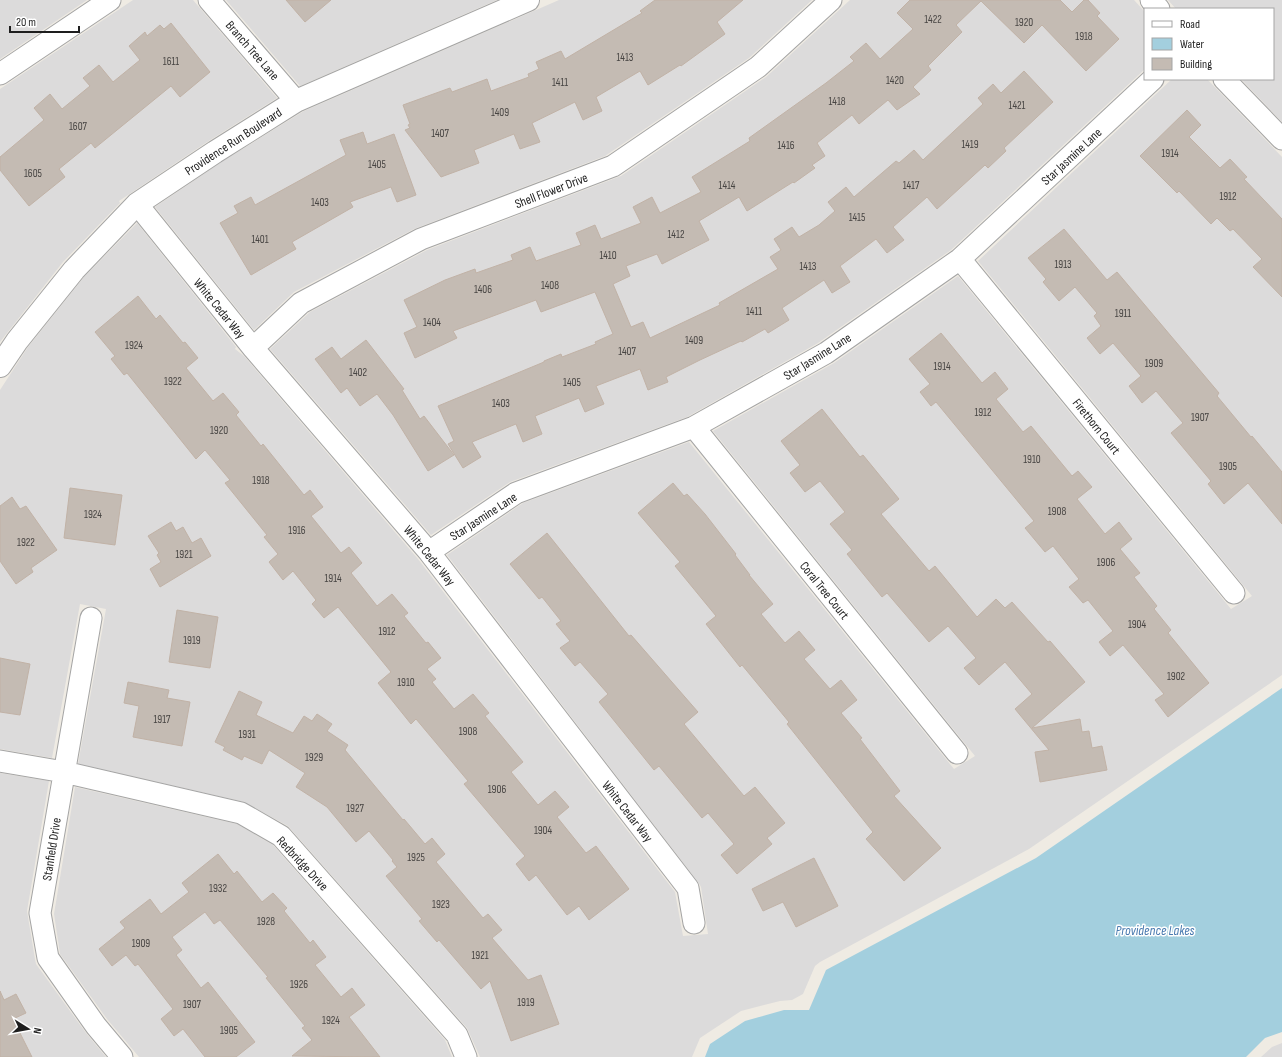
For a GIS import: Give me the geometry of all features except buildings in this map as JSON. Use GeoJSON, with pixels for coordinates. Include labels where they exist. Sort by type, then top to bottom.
{"type":"FeatureCollection","features":[{"type":"Feature","properties":{"kind":"street"},"geometry":{"type":"LineString","coordinates":[[0,74],[110,0]]}},
{"type":"Feature","properties":{"kind":"street","name":"Branch Tree Lane"},"geometry":{"type":"LineString","coordinates":[[209,0],[296,101]]}},
{"type":"Feature","properties":{"kind":"street","name":"Providence Run Boulevard"},"geometry":{"type":"LineString","coordinates":[[0,366],[16,341],[74,270],[137,204],[215,152],[296,101],[528,0]]}},
{"type":"Feature","properties":{"kind":"street","name":"Shell Flower Drive"},"geometry":{"type":"LineString","coordinates":[[253,348],[301,303],[421,240],[613,166],[758,67],[831,0]]}},
{"type":"Feature","properties":{"kind":"street"},"geometry":{"type":"LineString","coordinates":[[1151,0],[1158,8]]}},
{"type":"Feature","properties":{"kind":"street","name":"Star Jasmine Lane"},"geometry":{"type":"LineString","coordinates":[[429,552],[516,493],[694,427],[826,353],[960,259],[1152,80]]}},
{"type":"Feature","properties":{"kind":"street"},"geometry":{"type":"LineString","coordinates":[[1225,80],[1282,140]]}},
{"type":"Feature","properties":{"kind":"street","name":"White Cedar Way"},"geometry":{"type":"LineString","coordinates":[[137,204],[253,348],[429,552],[688,888],[694,923]]}},
{"type":"Feature","properties":{"kind":"street","name":"Firethorn Court"},"geometry":{"type":"LineString","coordinates":[[960,259],[1234,592]]}},
{"type":"Feature","properties":{"kind":"street","name":"Coral Tree Court"},"geometry":{"type":"LineString","coordinates":[[694,427],[957,753]]}},
{"type":"Feature","properties":{"kind":"street","name":"Stanfield Drive"},"geometry":{"type":"LineString","coordinates":[[91,618],[40,913],[48,958],[96,1026],[122,1057]]}},
{"type":"Feature","properties":{"kind":"street","name":"Redbridge Drive"},"geometry":{"type":"LineString","coordinates":[[0,761],[64,772],[241,813],[282,836],[457,1035],[466,1057]]}},
{"type":"Feature","properties":{"kind":"shaded area"},"geometry":{"type":"Polygon","coordinates":[[[0,0],[87,0],[0,59],[0,0]]]}},
{"type":"Feature","properties":{"kind":"shaded area"},"geometry":{"type":"Polygon","coordinates":[[[133,0],[193,0],[277,98],[207,142],[119,201],[120,203],[63,262],[0,342],[0,89],[133,0]]]}},
{"type":"Feature","properties":{"kind":"shaded area"},"geometry":{"type":"Polygon","coordinates":[[[226,0],[497,0],[300,86],[226,0]]]}},
{"type":"Feature","properties":{"kind":"shaded area"},"geometry":{"type":"Polygon","coordinates":[[[559,0],[812,0],[749,58],[605,156],[414,229],[294,292],[254,330],[155,207],[223,161],[304,111],[559,0]]]}},
{"type":"Feature","properties":{"kind":"shaded area"},"geometry":{"type":"Polygon","coordinates":[[[850,0],[1134,0],[1144,11],[1144,70],[951,250],[818,343],[687,417],[510,482],[431,535],[270,349],[310,312],[427,250],[621,176],[766,77],[850,0]]]}},
{"type":"Feature","properties":{"kind":"shaded area"},"geometry":{"type":"Polygon","coordinates":[[[1168,0],[1282,0],[1282,122],[1242,80],[1274,80],[1274,8],[1175,8],[1168,0]]]}},
{"type":"Feature","properties":{"kind":"shaded area"},"geometry":{"type":"Polygon","coordinates":[[[1171,80],[1208,80],[1282,157],[1282,675],[1029,849],[820,962],[815,966],[803,994],[792,1000],[780,1001],[741,1011],[700,1038],[692,1057],[480,1057],[467,1028],[288,826],[244,802],[78,764],[106,609],[80,604],[52,758],[0,749],[0,390],[28,347],[84,277],[137,223],[236,347],[235,349],[244,356],[418,559],[675,892],[683,936],[708,934],[701,887],[698,882],[447,555],[523,503],[689,442],[954,769],[975,756],[713,431],[834,363],[958,276],[1231,609],[1252,596],[978,261],[1171,80]]]}},
{"type":"Feature","properties":{"kind":"shaded area"},"geometry":{"type":"Polygon","coordinates":[[[0,773],[49,781],[27,911],[36,964],[86,1033],[106,1057],[0,1057],[0,773]]]}},
{"type":"Feature","properties":{"kind":"shaded area"},"geometry":{"type":"Polygon","coordinates":[[[75,787],[237,824],[273,845],[445,1040],[452,1057],[139,1057],[107,1019],[60,954],[54,914],[75,787]]]}},
{"type":"Feature","properties":{"kind":"shaded area"},"geometry":{"type":"Polygon","coordinates":[[[1282,1043],[1282,1057],[1261,1057],[1272,1047],[1282,1043]]]}},
{"type":"Feature","properties":{"kind":"water","name":"Providence Lakes"},"geometry":{"type":"Polygon","coordinates":[[[1282,688],[1282,1032],[1265,1038],[1246,1057],[705,1057],[710,1044],[745,1021],[784,1010],[809,1010],[826,970],[1036,858],[1282,688]]]}}]}
